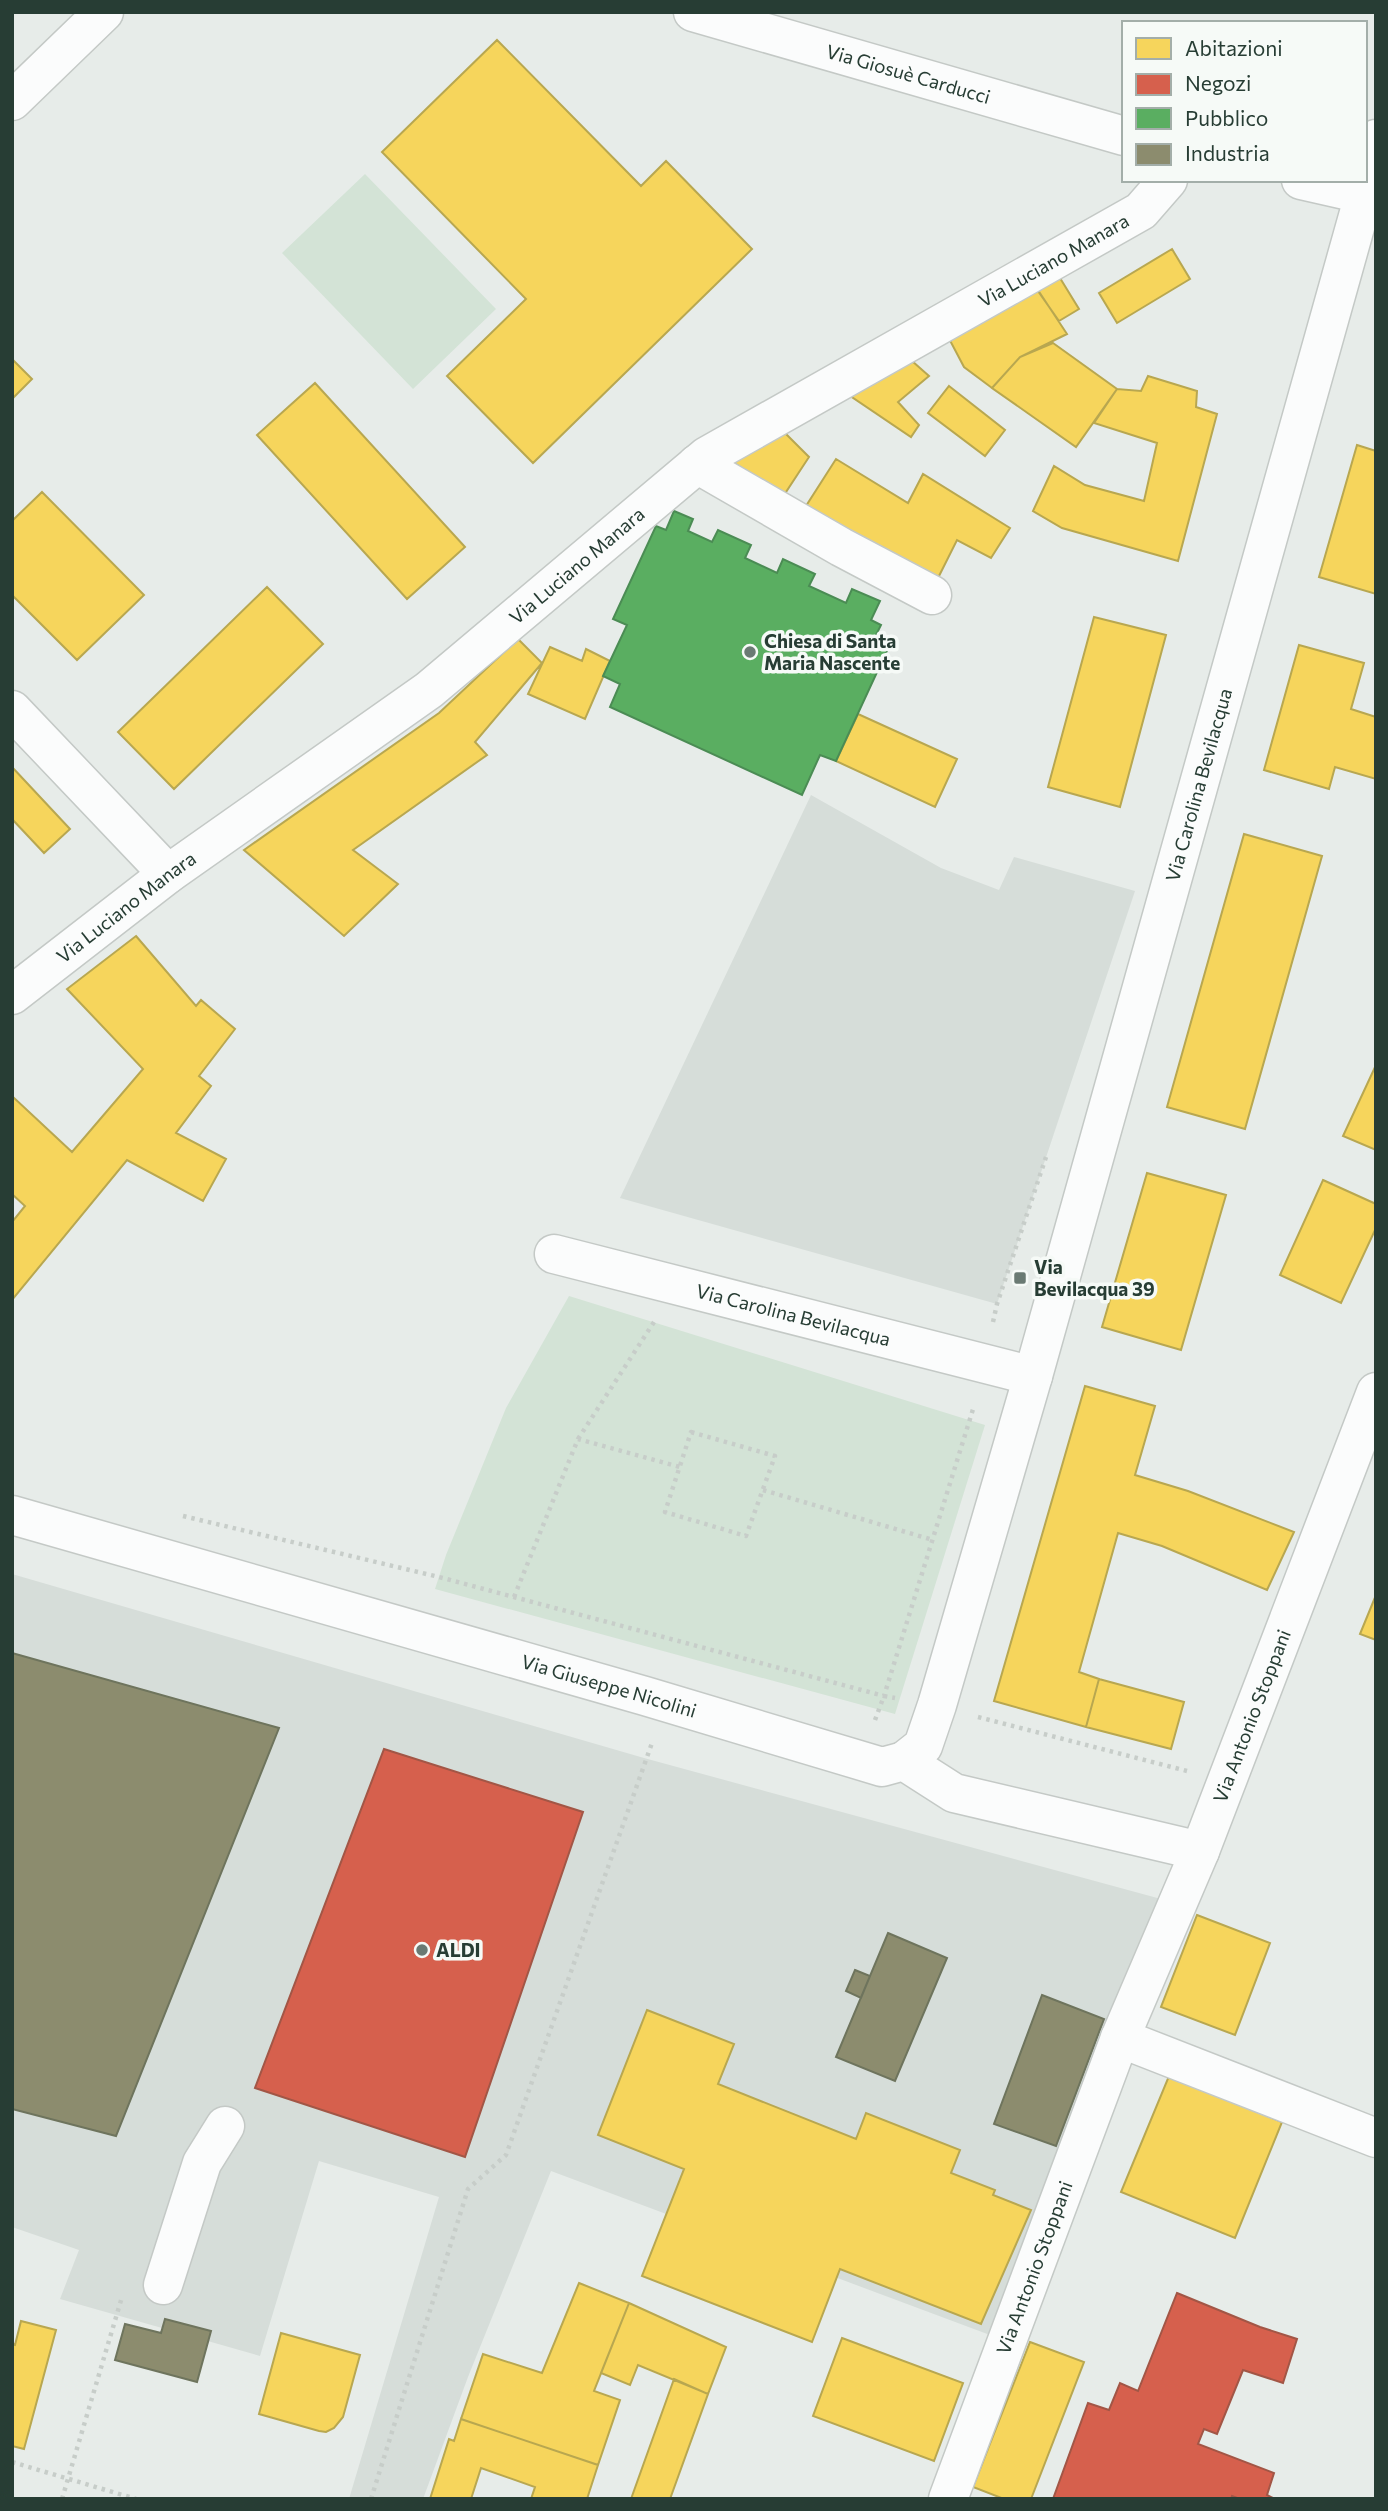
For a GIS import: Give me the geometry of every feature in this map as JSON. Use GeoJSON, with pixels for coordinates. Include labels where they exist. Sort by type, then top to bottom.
{"type":"FeatureCollection","features":[{"type":"Feature","properties":{"kind":"street"},"geometry":{"type":"LineString","coordinates":[[12,101],[104,12]]}},
{"type":"Feature","properties":{"kind":"street","name":"Via Giosuè Carducci"},"geometry":{"type":"LineString","coordinates":[[693,12],[1122,135]]}},
{"type":"Feature","properties":{"kind":"street","name":"Via Carolina Bevilacqua"},"geometry":{"type":"LineString","coordinates":[[904,1761],[923,1745],[937,1705],[1033,1376],[1370,196],[1376,139]]}},
{"type":"Feature","properties":{"kind":"street","name":"Via Luciano Manara"},"geometry":{"type":"LineString","coordinates":[[12,995],[168,874],[429,690],[707,456],[1141,211],[1166,182]]}},
{"type":"Feature","properties":{"kind":"street"},"geometry":{"type":"LineString","coordinates":[[1310,182],[1370,196]]}},
{"type":"Feature","properties":{"kind":"street"},"geometry":{"type":"LineString","coordinates":[[696,464],[841,547],[932,595]]}},
{"type":"Feature","properties":{"kind":"street"},"geometry":{"type":"LineString","coordinates":[[12,710],[168,874]]}},
{"type":"Feature","properties":{"kind":"street","name":"Via Carolina Bevilacqua"},"geometry":{"type":"LineString","coordinates":[[554,1254],[1033,1376]]}},
{"type":"Feature","properties":{"kind":"street","name":"Via Antonio Stoppani"},"geometry":{"type":"LineString","coordinates":[[948,2499],[1120,2038],[1200,1851],[1367,1434],[1376,1392]]}},
{"type":"Feature","properties":{"kind":"street","name":"Via Giuseppe Nicolini"},"geometry":{"type":"LineString","coordinates":[[12,1515],[882,1767],[904,1761]]}},
{"type":"Feature","properties":{"kind":"street"},"geometry":{"type":"LineString","coordinates":[[904,1761],[954,1793],[1200,1851]]}},
{"type":"Feature","properties":{"kind":"street"},"geometry":{"type":"LineString","coordinates":[[1120,2038],[1376,2138]]}},
{"type":"Feature","properties":{"kind":"street"},"geometry":{"type":"LineString","coordinates":[[163,2285],[202,2163],[225,2126]]}},
{"type":"Feature","properties":{"kind":"path"},"geometry":{"type":"LineString","coordinates":[[514,1597],[578,1439],[653,1323],[673,1284]]}},
{"type":"Feature","properties":{"kind":"path"},"geometry":{"type":"LineString","coordinates":[[884,1696],[985,1364],[997,1304]]}},
{"type":"Feature","properties":{"kind":"path"},"geometry":{"type":"LineString","coordinates":[[691,1432],[775,1456],[763,1490],[746,1536],[665,1512],[691,1432]]}},
{"type":"Feature","properties":{"kind":"path"},"geometry":{"type":"LineString","coordinates":[[578,1439],[680,1467]]}},
{"type":"Feature","properties":{"kind":"path"},"geometry":{"type":"LineString","coordinates":[[763,1490],[933,1540]]}},
{"type":"Feature","properties":{"kind":"path"},"geometry":{"type":"LineString","coordinates":[[172,1513],[514,1597],[884,1696],[937,1705],[1226,1781]]}},
{"type":"Feature","properties":{"kind":"path"},"geometry":{"type":"LineString","coordinates":[[371,2499],[467,2189],[506,2155],[666,1703]]}},
{"type":"Feature","properties":{"kind":"path"},"geometry":{"type":"LineString","coordinates":[[62,2499],[129,2277],[163,2285]]}},
{"type":"Feature","properties":{"kind":"path"},"geometry":{"type":"LineString","coordinates":[[12,2462],[136,2499]]}},
{"type":"Feature","properties":{"kind":"shaded area"},"geometry":{"type":"Polygon","coordinates":[[[811,795],[941,868],[999,890],[1014,857],[1135,891],[997,1304],[620,1198],[811,795]]]}},
{"type":"Feature","properties":{"kind":"shaded area"},"geometry":{"type":"Polygon","coordinates":[[[12,1574],[644,1758],[1161,1899],[990,2335],[551,2171],[468,2377],[423,2499],[349,2499],[439,2197],[319,2161],[260,2356],[60,2299],[79,2250],[12,2227],[12,1574]]]}},
{"type":"Feature","properties":{"kind":"green space"},"geometry":{"type":"Polygon","coordinates":[[[365,174],[496,309],[413,389],[282,253],[365,174]]]}},
{"type":"Feature","properties":{"kind":"green space"},"geometry":{"type":"Polygon","coordinates":[[[569,1296],[985,1425],[895,1714],[435,1589],[446,1555],[506,1408],[569,1296]]]}},
{"type":"Feature","properties":{"kind":"building: Abitazioni"},"geometry":{"type":"Polygon","coordinates":[[[497,40],[641,186],[666,161],[752,249],[533,463],[447,376],[526,299],[382,152],[497,40]]]}},
{"type":"Feature","properties":{"kind":"building: Abitazioni"},"geometry":{"type":"Polygon","coordinates":[[[1172,249],[1190,279],[1117,323],[1099,293],[1172,249]]]}},
{"type":"Feature","properties":{"kind":"building: Abitazioni"},"geometry":{"type":"Polygon","coordinates":[[[1060,278],[1079,309],[1059,321],[1038,291],[1060,278]]]}},
{"type":"Feature","properties":{"kind":"building: Abitazioni"},"geometry":{"type":"Polygon","coordinates":[[[1032,281],[1067,334],[1020,357],[992,388],[964,367],[945,331],[1032,281]]]}},
{"type":"Feature","properties":{"kind":"building: Abitazioni"},"geometry":{"type":"Polygon","coordinates":[[[1053,343],[1117,389],[1076,447],[992,388],[1020,357],[1053,343]]]}},
{"type":"Feature","properties":{"kind":"building: Abitazioni"},"geometry":{"type":"Polygon","coordinates":[[[903,353],[929,376],[898,402],[919,425],[911,437],[840,389],[903,353]]]}},
{"type":"Feature","properties":{"kind":"building: Abitazioni"},"geometry":{"type":"Polygon","coordinates":[[[12,359],[32,379],[12,399],[12,359]]]}},
{"type":"Feature","properties":{"kind":"building: Abitazioni"},"geometry":{"type":"Polygon","coordinates":[[[1148,376],[1197,391],[1196,407],[1217,414],[1178,561],[1062,528],[1033,511],[1054,466],[1085,485],[1144,501],[1157,443],[1094,423],[1117,389],[1141,391],[1148,376]]]}},
{"type":"Feature","properties":{"kind":"building: Abitazioni"},"geometry":{"type":"Polygon","coordinates":[[[315,383],[465,547],[407,599],[257,435],[315,383]]]}},
{"type":"Feature","properties":{"kind":"building: Abitazioni"},"geometry":{"type":"Polygon","coordinates":[[[949,386],[1005,430],[985,456],[928,413],[949,386]]]}},
{"type":"Feature","properties":{"kind":"building: Abitazioni"},"geometry":{"type":"Polygon","coordinates":[[[781,429],[809,457],[784,495],[728,459],[781,429]]]}},
{"type":"Feature","properties":{"kind":"building: Abitazioni"},"geometry":{"type":"Polygon","coordinates":[[[1357,445],[1376,451],[1376,594],[1319,577],[1357,445]]]}},
{"type":"Feature","properties":{"kind":"building: Abitazioni"},"geometry":{"type":"Polygon","coordinates":[[[836,459],[908,503],[923,474],[1010,528],[991,558],[957,540],[934,586],[806,506],[836,459]]]}},
{"type":"Feature","properties":{"kind":"building: Abitazioni"},"geometry":{"type":"Polygon","coordinates":[[[42,492],[144,595],[77,660],[12,595],[12,521],[42,492]]]}},
{"type":"Feature","properties":{"kind":"building: Abitazioni"},"geometry":{"type":"Polygon","coordinates":[[[267,587],[323,644],[174,789],[118,732],[267,587]]]}},
{"type":"Feature","properties":{"kind":"building: Abitazioni"},"geometry":{"type":"Polygon","coordinates":[[[1094,617],[1166,635],[1120,807],[1048,787],[1094,617]]]}},
{"type":"Feature","properties":{"kind":"building: Abitazioni"},"geometry":{"type":"Polygon","coordinates":[[[518,639],[542,663],[475,742],[487,755],[353,850],[398,884],[344,936],[244,850],[439,713],[518,639]]]}},
{"type":"Feature","properties":{"kind":"building: Abitazioni"},"geometry":{"type":"Polygon","coordinates":[[[1299,645],[1364,663],[1351,709],[1376,717],[1376,779],[1335,767],[1329,789],[1264,770],[1299,645]]]}},
{"type":"Feature","properties":{"kind":"building: Abitazioni"},"geometry":{"type":"Polygon","coordinates":[[[550,647],[582,661],[586,649],[610,661],[585,719],[528,694],[550,647]]]}},
{"type":"Feature","properties":{"kind":"building: Abitazioni"},"geometry":{"type":"Polygon","coordinates":[[[858,714],[957,759],[935,807],[836,761],[858,714]]]}},
{"type":"Feature","properties":{"kind":"building: Abitazioni"},"geometry":{"type":"Polygon","coordinates":[[[12,767],[70,829],[44,853],[12,819],[12,767]]]}},
{"type":"Feature","properties":{"kind":"building: Abitazioni"},"geometry":{"type":"Polygon","coordinates":[[[1244,834],[1322,856],[1245,1129],[1167,1107],[1244,834]]]}},
{"type":"Feature","properties":{"kind":"building: Abitazioni"},"geometry":{"type":"Polygon","coordinates":[[[136,936],[196,1006],[201,1000],[235,1029],[199,1076],[211,1086],[176,1133],[226,1159],[203,1201],[127,1160],[12,1300],[12,1222],[25,1206],[12,1194],[12,1096],[72,1152],[143,1069],[67,989],[136,936]]]}},
{"type":"Feature","properties":{"kind":"building: Abitazioni"},"geometry":{"type":"Polygon","coordinates":[[[1376,1065],[1376,1150],[1343,1136],[1376,1065]]]}},
{"type":"Feature","properties":{"kind":"building: Abitazioni"},"geometry":{"type":"Polygon","coordinates":[[[1147,1173],[1226,1195],[1181,1350],[1102,1327],[1147,1173]]]}},
{"type":"Feature","properties":{"kind":"building: Abitazioni"},"geometry":{"type":"Polygon","coordinates":[[[1323,1180],[1376,1204],[1376,1228],[1341,1303],[1280,1275],[1323,1180]]]}},
{"type":"Feature","properties":{"kind":"building: Abitazioni"},"geometry":{"type":"Polygon","coordinates":[[[1085,1386],[1155,1406],[1135,1475],[1188,1491],[1294,1532],[1267,1590],[1162,1546],[1118,1533],[1079,1672],[1099,1679],[1086,1727],[994,1701],[1085,1386]]]}},
{"type":"Feature","properties":{"kind":"building: Abitazioni"},"geometry":{"type":"Polygon","coordinates":[[[1376,1595],[1376,1640],[1360,1634],[1376,1595]]]}},
{"type":"Feature","properties":{"kind":"building: Abitazioni"},"geometry":{"type":"Polygon","coordinates":[[[1099,1679],[1184,1702],[1171,1749],[1086,1727],[1099,1679]]]}},
{"type":"Feature","properties":{"kind":"building: Abitazioni"},"geometry":{"type":"Polygon","coordinates":[[[1197,1915],[1270,1943],[1235,2035],[1161,2007],[1197,1915]]]}},
{"type":"Feature","properties":{"kind":"building: Abitazioni"},"geometry":{"type":"Polygon","coordinates":[[[647,2010],[734,2044],[718,2084],[856,2139],[866,2113],[960,2150],[951,2173],[995,2190],[993,2195],[1031,2210],[981,2324],[840,2269],[812,2342],[642,2276],[684,2169],[598,2135],[647,2010]]]}},
{"type":"Feature","properties":{"kind":"building: Abitazioni"},"geometry":{"type":"Polygon","coordinates":[[[1169,2076],[1282,2122],[1235,2238],[1121,2192],[1169,2076]]]}},
{"type":"Feature","properties":{"kind":"building: Abitazioni"},"geometry":{"type":"Polygon","coordinates":[[[579,2283],[629,2303],[594,2391],[620,2400],[598,2465],[461,2419],[483,2354],[542,2373],[579,2283]]]}},
{"type":"Feature","properties":{"kind":"building: Abitazioni"},"geometry":{"type":"Polygon","coordinates":[[[629,2303],[726,2347],[708,2394],[638,2365],[630,2385],[601,2373],[629,2303]]]}},
{"type":"Feature","properties":{"kind":"building: Abitazioni"},"geometry":{"type":"Polygon","coordinates":[[[21,2321],[56,2330],[24,2449],[12,2446],[12,2344],[15,2345],[21,2321]]]}},
{"type":"Feature","properties":{"kind":"building: Abitazioni"},"geometry":{"type":"Polygon","coordinates":[[[281,2333],[360,2355],[343,2417],[334,2428],[326,2432],[319,2431],[259,2414],[281,2333]]]}},
{"type":"Feature","properties":{"kind":"building: Abitazioni"},"geometry":{"type":"Polygon","coordinates":[[[842,2338],[963,2383],[934,2461],[813,2416],[842,2338]]]}},
{"type":"Feature","properties":{"kind":"building: Abitazioni"},"geometry":{"type":"Polygon","coordinates":[[[1030,2342],[1084,2362],[1031,2499],[1004,2499],[973,2487],[1030,2342]]]}},
{"type":"Feature","properties":{"kind":"building: Abitazioni"},"geometry":{"type":"Polygon","coordinates":[[[674,2379],[708,2394],[670,2499],[631,2499],[674,2379]]]}},
{"type":"Feature","properties":{"kind":"building: Abitazioni"},"geometry":{"type":"Polygon","coordinates":[[[461,2419],[598,2465],[587,2499],[531,2499],[535,2487],[481,2468],[471,2499],[430,2499],[449,2439],[454,2441],[461,2419]]]}},
{"type":"Feature","properties":{"kind":"building: Negozi","name":"ALDI"},"geometry":{"type":"Polygon","coordinates":[[[384,1749],[583,1812],[465,2157],[255,2088],[384,1749]]]}},
{"type":"Feature","properties":{"kind":"building: Negozi"},"geometry":{"type":"Polygon","coordinates":[[[1177,2293],[1297,2339],[1283,2383],[1243,2370],[1217,2434],[1204,2429],[1198,2444],[1274,2473],[1267,2495],[1275,2499],[1240,2499],[1232,2496],[1231,2499],[1053,2499],[1088,2403],[1109,2410],[1120,2383],[1138,2391],[1177,2293]]]}},
{"type":"Feature","properties":{"kind":"building: Pubblico","name":"Chiesa di Santa Maria Nascente"},"geometry":{"type":"Polygon","coordinates":[[[674,511],[693,519],[688,531],[712,542],[718,530],[751,545],[745,558],[777,573],[783,559],[815,574],[809,586],[846,603],[852,589],[880,601],[871,620],[881,625],[876,635],[891,642],[836,761],[820,755],[802,795],[610,707],[620,684],[603,676],[627,625],[613,619],[656,526],[666,530],[674,511]]]}},
{"type":"Feature","properties":{"kind":"building: Industria"},"geometry":{"type":"Polygon","coordinates":[[[12,1653],[279,1728],[116,2136],[12,2109],[12,1653]]]}},
{"type":"Feature","properties":{"kind":"building: Industria"},"geometry":{"type":"Polygon","coordinates":[[[888,1933],[947,1958],[895,2081],[836,2057],[888,1933]]]}},
{"type":"Feature","properties":{"kind":"building: Industria"},"geometry":{"type":"Polygon","coordinates":[[[855,1970],[870,1976],[861,1998],[846,1991],[855,1970]]]}},
{"type":"Feature","properties":{"kind":"building: Industria"},"geometry":{"type":"Polygon","coordinates":[[[1042,1995],[1104,2019],[1056,2146],[994,2124],[1042,1995]]]}},
{"type":"Feature","properties":{"kind":"building: Industria"},"geometry":{"type":"Polygon","coordinates":[[[165,2319],[211,2331],[197,2382],[115,2360],[125,2324],[161,2333],[165,2319]]]}},
{"type":"Feature","properties":{"kind":"place","name":"Chiesa di Santa Maria Nascente"},"geometry":{"type":"Point","coordinates":[750,652]}},
{"type":"Feature","properties":{"kind":"place","name":"Via Bevilacqua 39"},"geometry":{"type":"Point","coordinates":[1020,1278]}},
{"type":"Feature","properties":{"kind":"place","name":"ALDI"},"geometry":{"type":"Point","coordinates":[422,1950]}}]}
